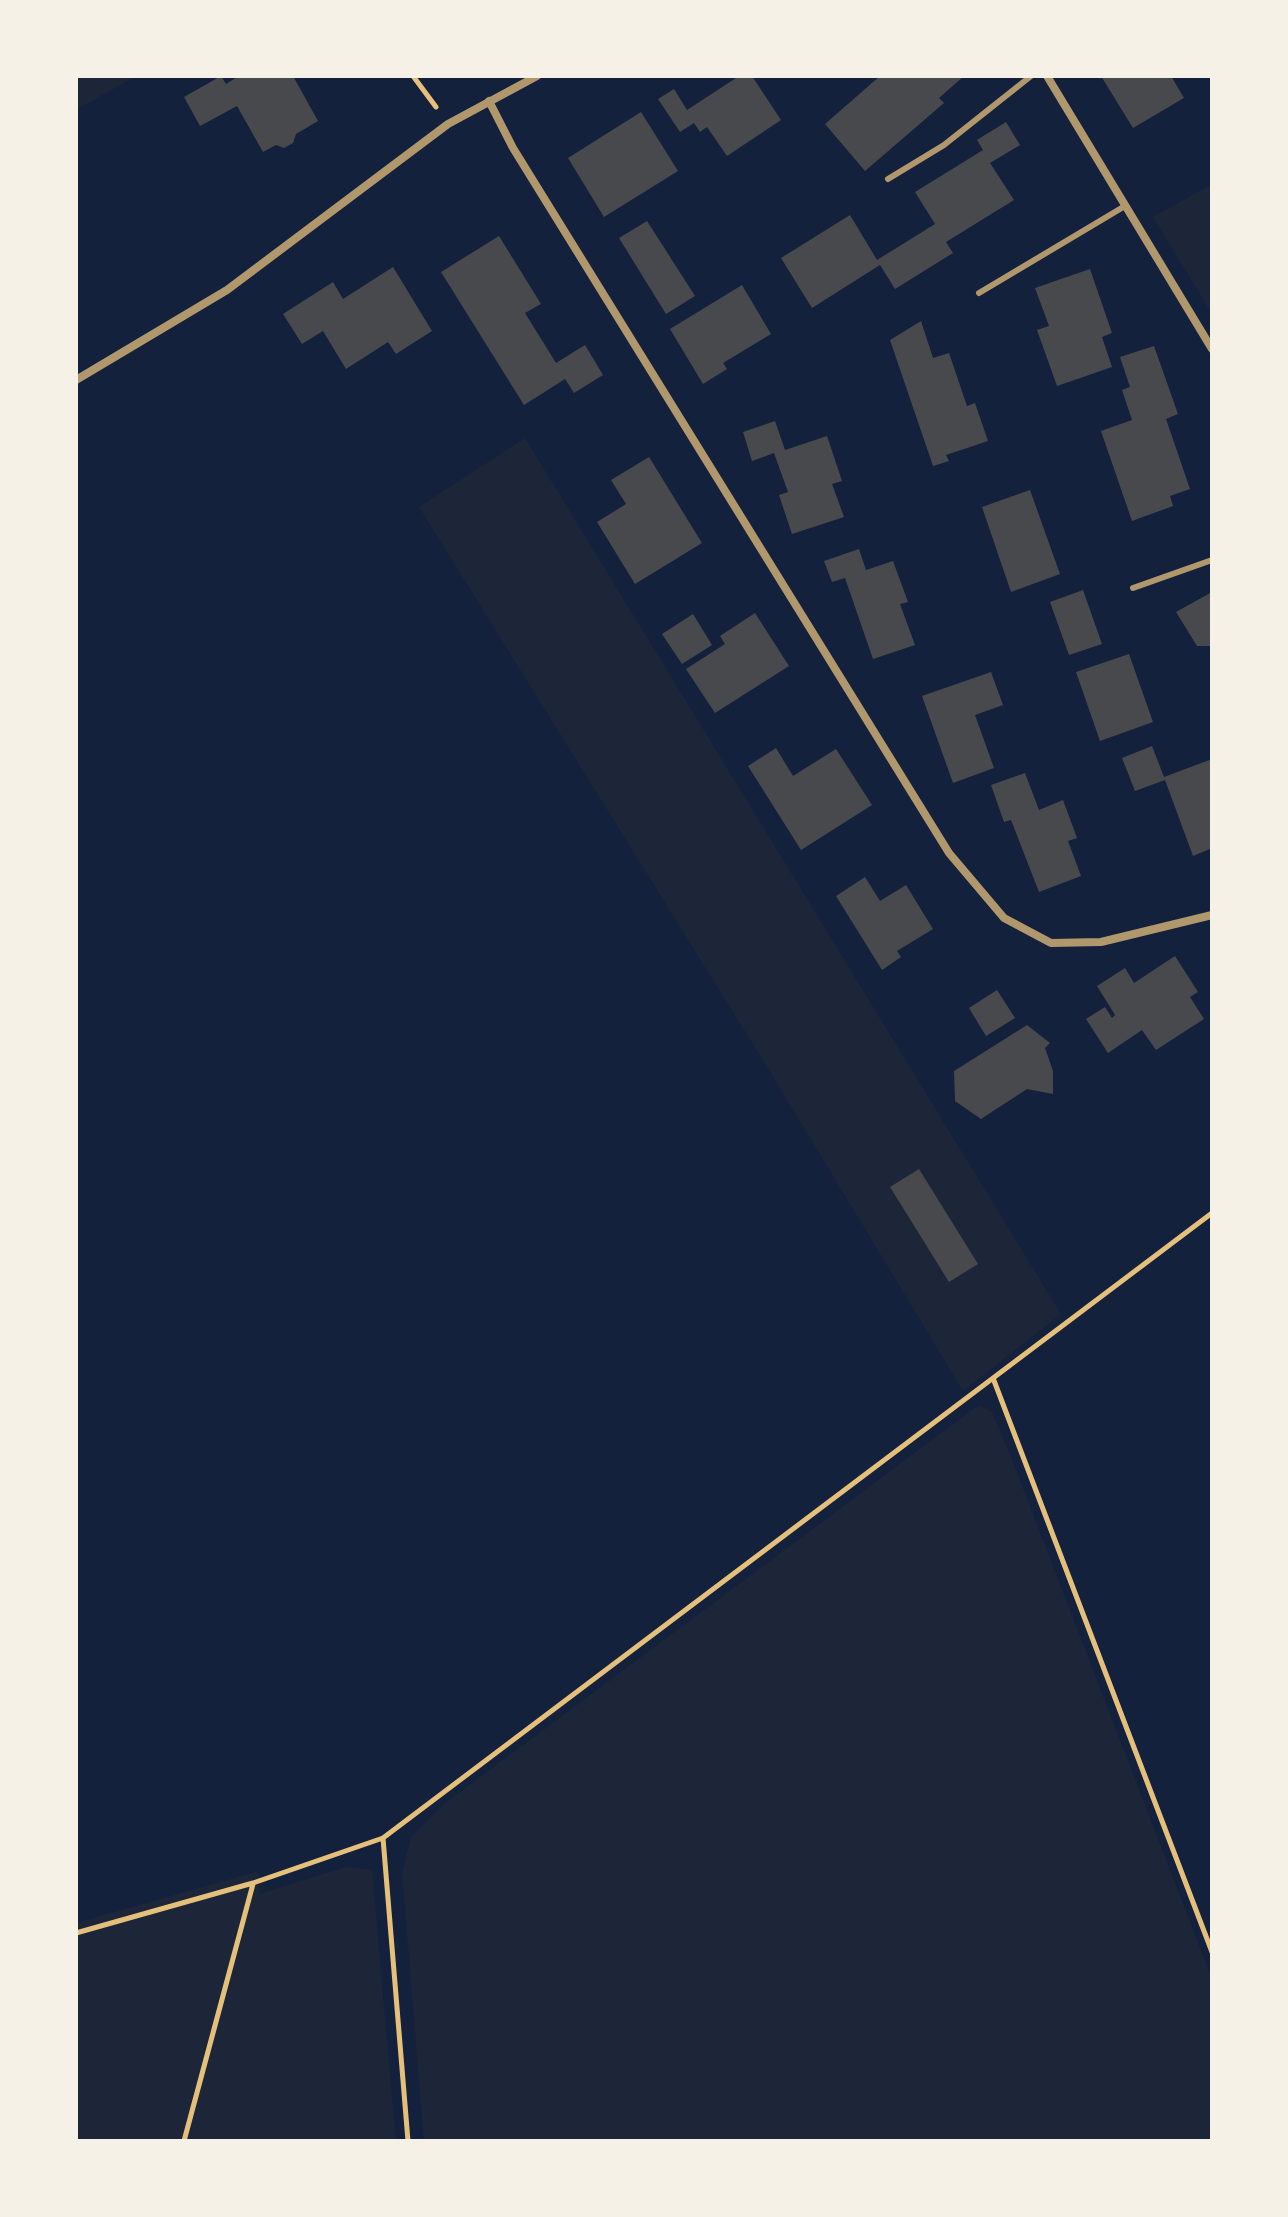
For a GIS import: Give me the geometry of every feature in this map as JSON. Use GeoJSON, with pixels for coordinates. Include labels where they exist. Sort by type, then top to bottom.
{"type":"FeatureCollection","features":[{"type":"Feature","properties":{"kind":"street"},"geometry":{"type":"LineString","coordinates":[[76,380],[227,290],[448,124],[537,76]]}},
{"type":"Feature","properties":{"kind":"street"},"geometry":{"type":"LineString","coordinates":[[1047,76],[1212,349]]}},
{"type":"Feature","properties":{"kind":"street"},"geometry":{"type":"LineString","coordinates":[[489,101],[513,148],[949,853],[1004,918],[1051,943],[1088,942],[1212,915]]}},
{"type":"Feature","properties":{"kind":"lane"},"geometry":{"type":"LineString","coordinates":[[888,179],[944,145],[1031,76]]}},
{"type":"Feature","properties":{"kind":"lane"},"geometry":{"type":"LineString","coordinates":[[979,293],[1125,206]]}},
{"type":"Feature","properties":{"kind":"lane"},"geometry":{"type":"LineString","coordinates":[[1133,588],[1212,560]]}},
{"type":"Feature","properties":{"kind":"path"},"geometry":{"type":"LineString","coordinates":[[413,76],[448,124]]}},
{"type":"Feature","properties":{"kind":"path"},"geometry":{"type":"LineString","coordinates":[[76,1933],[253,1883],[383,1838],[1212,1213]]}},
{"type":"Feature","properties":{"kind":"path"},"geometry":{"type":"LineString","coordinates":[[993,1378],[1212,1952]]}},
{"type":"Feature","properties":{"kind":"path"},"geometry":{"type":"LineString","coordinates":[[383,1838],[408,2141]]}},
{"type":"Feature","properties":{"kind":"path"},"geometry":{"type":"LineString","coordinates":[[184,2141],[253,1883]]}},
{"type":"Feature","properties":{"kind":"shaded area"},"geometry":{"type":"Polygon","coordinates":[[[76,76],[136,76],[76,110],[76,76]]]}},
{"type":"Feature","properties":{"kind":"shaded area"},"geometry":{"type":"Polygon","coordinates":[[[1212,184],[1212,314],[1153,217],[1212,184]]]}},
{"type":"Feature","properties":{"kind":"shaded area"},"geometry":{"type":"Polygon","coordinates":[[[525,438],[1061,1314],[963,1391],[766,1065],[419,507],[525,438]]]}},
{"type":"Feature","properties":{"kind":"shaded area"},"geometry":{"type":"Polygon","coordinates":[[[979,1405],[992,1412],[1011,1457],[1212,1979],[1212,2141],[424,2141],[402,1873],[411,1837],[444,1804],[979,1405]]]}},
{"type":"Feature","properties":{"kind":"shaded area"},"geometry":{"type":"Polygon","coordinates":[[[346,1867],[372,1870],[396,2141],[76,2141],[76,1923],[259,1871],[259,1894],[346,1867]]]}},
{"type":"Feature","properties":{"kind":"building"},"geometry":{"type":"Polygon","coordinates":[[[221,76],[226,84],[239,76],[293,76],[318,121],[296,134],[293,143],[284,148],[276,145],[263,152],[237,106],[200,126],[184,97],[221,76]]]}},
{"type":"Feature","properties":{"kind":"building"},"geometry":{"type":"Polygon","coordinates":[[[739,76],[752,76],[781,120],[727,156],[707,127],[700,132],[694,123],[680,132],[658,99],[674,89],[687,110],[739,76]]]}},
{"type":"Feature","properties":{"kind":"building"},"geometry":{"type":"Polygon","coordinates":[[[880,76],[964,76],[939,98],[944,103],[865,171],[825,124],[880,76]]]}},
{"type":"Feature","properties":{"kind":"building"},"geometry":{"type":"Polygon","coordinates":[[[1101,76],[1171,76],[1184,98],[1133,128],[1101,76]]]}},
{"type":"Feature","properties":{"kind":"building"},"geometry":{"type":"Polygon","coordinates":[[[641,112],[678,171],[604,217],[568,158],[641,112]]]}},
{"type":"Feature","properties":{"kind":"building"},"geometry":{"type":"Polygon","coordinates":[[[1006,122],[1020,145],[990,163],[1014,200],[946,242],[953,253],[895,289],[880,265],[812,308],[781,258],[850,215],[877,260],[935,224],[915,192],[983,150],[977,140],[1006,122]]]}},
{"type":"Feature","properties":{"kind":"building"},"geometry":{"type":"Polygon","coordinates":[[[647,221],[695,296],[666,314],[619,238],[647,221]]]}},
{"type":"Feature","properties":{"kind":"building"},"geometry":{"type":"Polygon","coordinates":[[[499,236],[541,304],[525,313],[556,363],[585,345],[603,375],[574,393],[565,379],[524,405],[441,272],[499,236]]]}},
{"type":"Feature","properties":{"kind":"building"},"geometry":{"type":"Polygon","coordinates":[[[393,267],[432,331],[396,354],[388,342],[346,369],[323,331],[302,344],[283,314],[333,282],[343,299],[393,267]]]}},
{"type":"Feature","properties":{"kind":"building"},"geometry":{"type":"Polygon","coordinates":[[[1090,269],[1112,333],[1102,337],[1112,367],[1057,386],[1037,330],[1049,326],[1035,288],[1090,269]]]}},
{"type":"Feature","properties":{"kind":"building"},"geometry":{"type":"Polygon","coordinates":[[[742,285],[771,334],[723,363],[727,369],[703,384],[670,329],[742,285]]]}},
{"type":"Feature","properties":{"kind":"building"},"geometry":{"type":"Polygon","coordinates":[[[921,321],[933,358],[949,353],[967,406],[975,403],[988,441],[946,455],[949,461],[933,466],[890,340],[921,321]]]}},
{"type":"Feature","properties":{"kind":"building"},"geometry":{"type":"Polygon","coordinates":[[[1154,346],[1178,414],[1166,419],[1190,489],[1170,496],[1173,506],[1132,521],[1101,431],[1132,420],[1122,390],[1130,387],[1120,357],[1154,346]]]}},
{"type":"Feature","properties":{"kind":"building"},"geometry":{"type":"Polygon","coordinates":[[[775,421],[785,450],[827,436],[842,481],[832,484],[844,517],[792,534],[779,495],[788,492],[774,453],[752,461],[743,432],[775,421]]]}},
{"type":"Feature","properties":{"kind":"building"},"geometry":{"type":"Polygon","coordinates":[[[649,457],[702,543],[635,584],[597,522],[626,504],[611,480],[649,457]]]}},
{"type":"Feature","properties":{"kind":"building"},"geometry":{"type":"Polygon","coordinates":[[[1030,490],[1060,574],[1011,592],[982,507],[1030,490]]]}},
{"type":"Feature","properties":{"kind":"building"},"geometry":{"type":"Polygon","coordinates":[[[859,549],[866,570],[893,561],[908,602],[900,604],[915,645],[873,659],[845,578],[832,582],[824,561],[859,549]]]}},
{"type":"Feature","properties":{"kind":"building"},"geometry":{"type":"Polygon","coordinates":[[[1083,590],[1102,644],[1069,655],[1050,602],[1083,590]]]}},
{"type":"Feature","properties":{"kind":"building"},"geometry":{"type":"Polygon","coordinates":[[[1212,592],[1212,646],[1197,646],[1176,612],[1212,592]]]}},
{"type":"Feature","properties":{"kind":"building"},"geometry":{"type":"Polygon","coordinates":[[[755,613],[789,666],[715,713],[686,669],[725,644],[720,636],[755,613]]]}},
{"type":"Feature","properties":{"kind":"building"},"geometry":{"type":"Polygon","coordinates":[[[693,614],[712,645],[682,664],[662,634],[693,614]]]}},
{"type":"Feature","properties":{"kind":"building"},"geometry":{"type":"Polygon","coordinates":[[[1129,654],[1153,722],[1100,741],[1076,672],[1129,654]]]}},
{"type":"Feature","properties":{"kind":"building"},"geometry":{"type":"Polygon","coordinates":[[[991,672],[1003,705],[975,715],[994,768],[953,783],[922,696],[991,672]]]}},
{"type":"Feature","properties":{"kind":"building"},"geometry":{"type":"Polygon","coordinates":[[[1152,746],[1164,777],[1212,759],[1212,848],[1193,856],[1165,780],[1135,791],[1122,758],[1152,746]]]}},
{"type":"Feature","properties":{"kind":"building"},"geometry":{"type":"Polygon","coordinates":[[[776,748],[793,776],[836,749],[872,805],[801,850],[748,766],[776,748]]]}},
{"type":"Feature","properties":{"kind":"building"},"geometry":{"type":"Polygon","coordinates":[[[1025,773],[1039,810],[1063,800],[1077,838],[1068,841],[1081,876],[1039,892],[1011,820],[1004,822],[991,785],[1025,773]]]}},
{"type":"Feature","properties":{"kind":"building"},"geometry":{"type":"Polygon","coordinates":[[[865,877],[880,901],[906,885],[933,929],[897,951],[901,957],[882,970],[836,896],[865,877]]]}},
{"type":"Feature","properties":{"kind":"building"},"geometry":{"type":"Polygon","coordinates":[[[1175,956],[1198,992],[1190,997],[1204,1019],[1156,1050],[1142,1030],[1108,1053],[1086,1019],[1105,1007],[1112,1018],[1115,1015],[1097,986],[1125,968],[1134,983],[1175,956]]]}},
{"type":"Feature","properties":{"kind":"building"},"geometry":{"type":"Polygon","coordinates":[[[997,990],[1015,1018],[986,1036],[969,1008],[997,990]]]}},
{"type":"Feature","properties":{"kind":"building"},"geometry":{"type":"Polygon","coordinates":[[[1027,1025],[1050,1043],[1045,1048],[1053,1071],[1053,1094],[1027,1089],[981,1119],[955,1101],[954,1071],[1027,1025]]]}},
{"type":"Feature","properties":{"kind":"building"},"geometry":{"type":"Polygon","coordinates":[[[919,1169],[978,1264],[949,1282],[890,1187],[919,1169]]]}}]}
